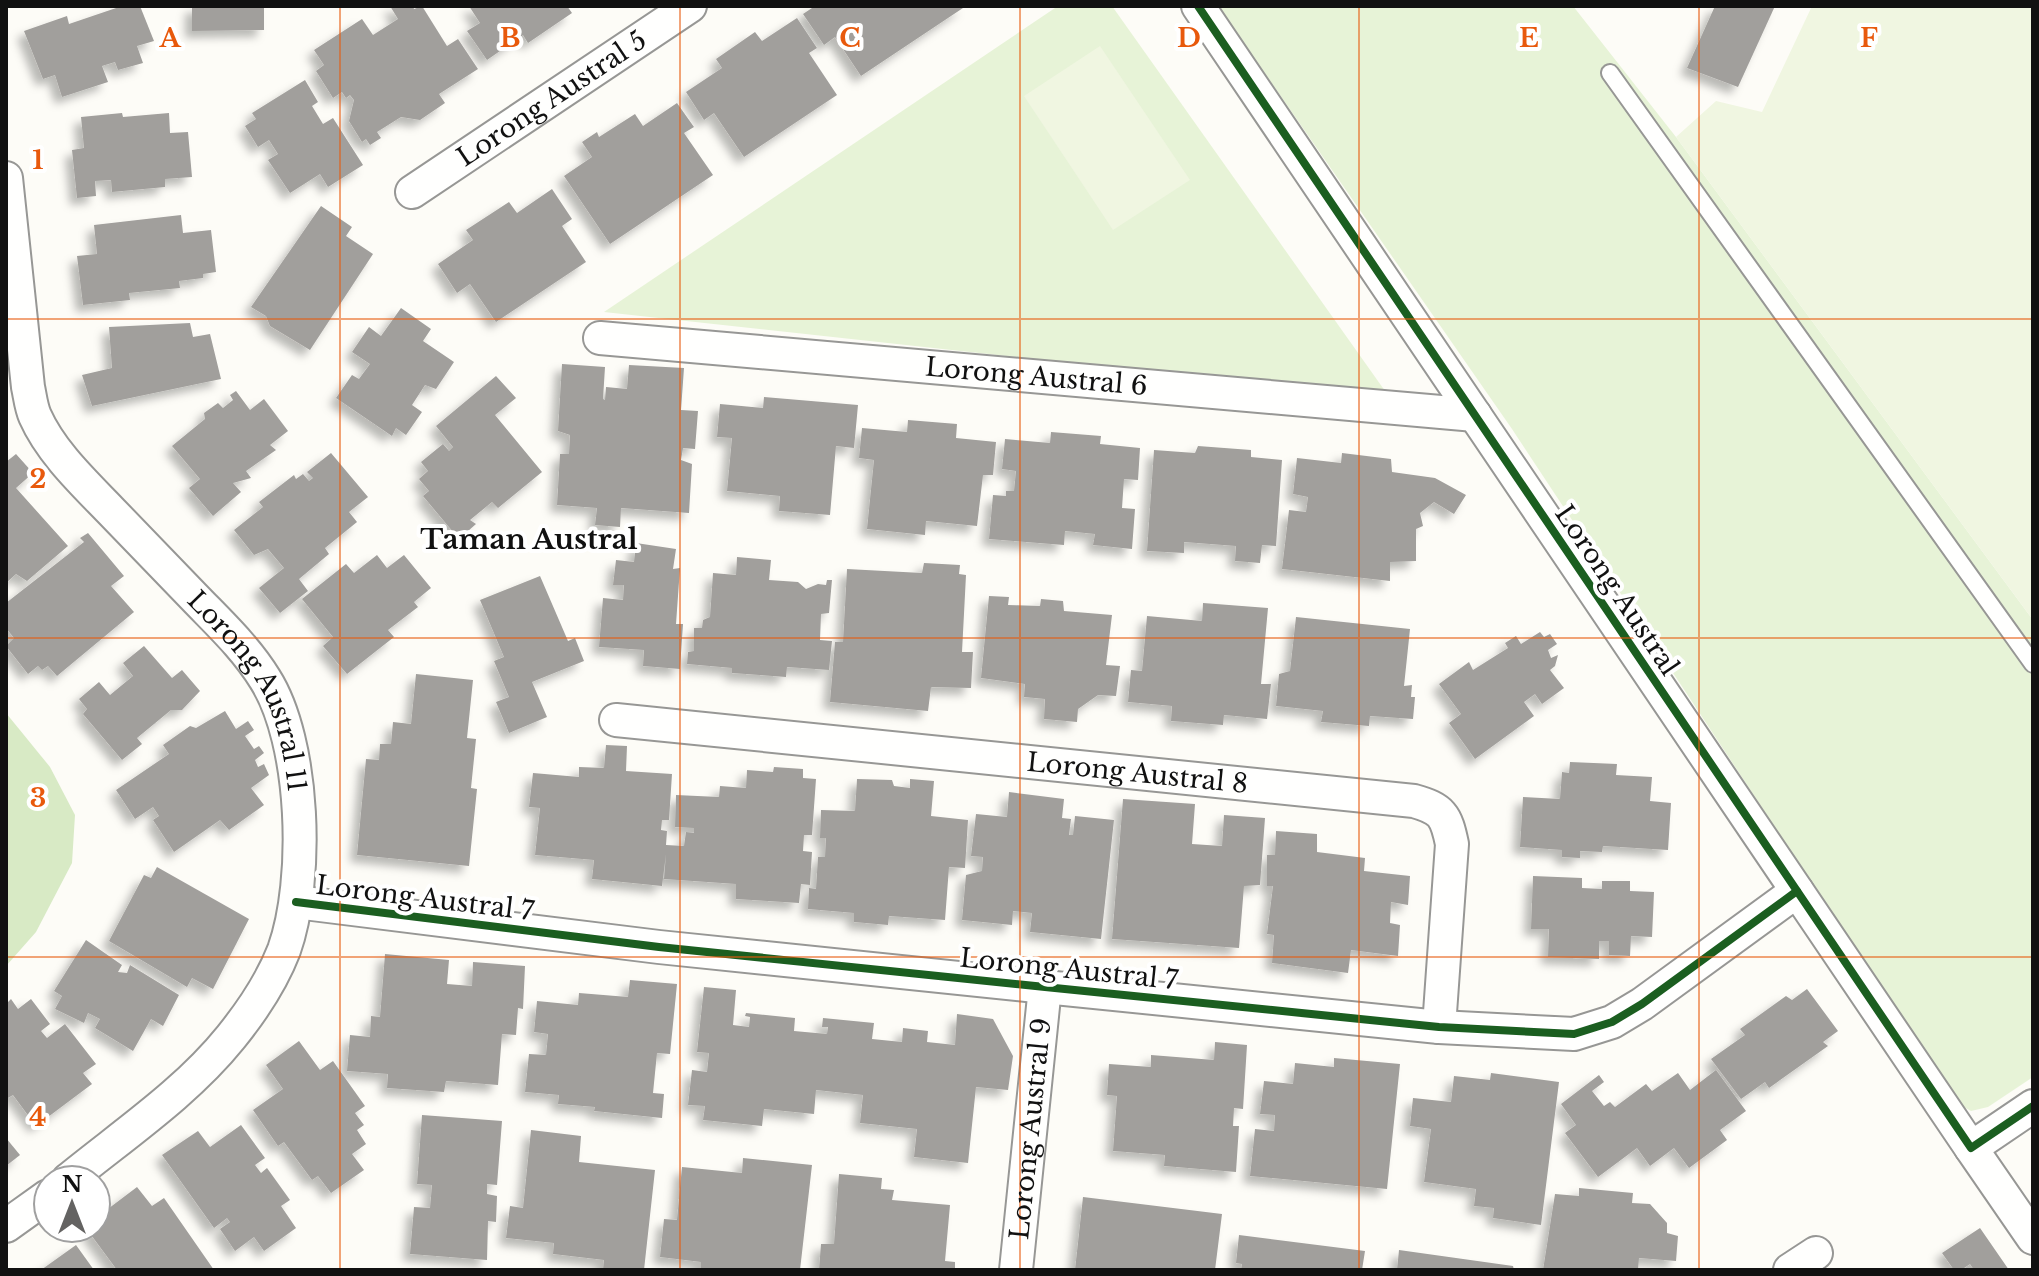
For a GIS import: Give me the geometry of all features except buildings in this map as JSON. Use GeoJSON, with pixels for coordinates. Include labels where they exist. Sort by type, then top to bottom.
{"type":"FeatureCollection","features":[{"type":"Feature","properties":{"kind":"street","name":"Lorong Austral 5"},"geometry":{"type":"LineString","coordinates":[[412,192],[690,6]]}},
{"type":"Feature","properties":{"kind":"street","name":"Lorong Austral"},"geometry":{"type":"LineString","coordinates":[[1198,6],[2033,1238]]}},
{"type":"Feature","properties":{"kind":"street","name":"Lorong Austral 11"},"geometry":{"type":"LineString","coordinates":[[6,178],[28,387],[35,415],[50,442],[85,484],[236,640],[266,680],[287,725],[295,769],[298,833],[296,902],[284,950],[261,997],[230,1039],[183,1088],[88,1164]]}},
{"type":"Feature","properties":{"kind":"street","name":"Lorong Austral 6"},"geometry":{"type":"LineString","coordinates":[[600,338],[1475,415]]}},
{"type":"Feature","properties":{"kind":"street","name":"Lorong Austral 8"},"geometry":{"type":"LineString","coordinates":[[616,720],[1414,801],[1435,807],[1447,822],[1452,844],[1439,1027]]}},
{"type":"Feature","properties":{"kind":"street","name":"Lorong Austral 7"},"geometry":{"type":"LineString","coordinates":[[296,902],[659,947],[1045,987],[1439,1027],[1574,1034],[1612,1022],[1642,1004],[1797,891]]}},
{"type":"Feature","properties":{"kind":"street","name":"Lorong Austral 9"},"geometry":{"type":"LineString","coordinates":[[1016,1270],[1045,987]]}},
{"type":"Feature","properties":{"kind":"street"},"geometry":{"type":"LineString","coordinates":[[1971,1148],[2026,1112]]}},
{"type":"Feature","properties":{"kind":"street"},"geometry":{"type":"LineString","coordinates":[[6,1226],[32,1207]]}},
{"type":"Feature","properties":{"kind":"lane"},"geometry":{"type":"LineString","coordinates":[[1610,73],[2033,664]]}},
{"type":"Feature","properties":{"kind":"green space"},"geometry":{"type":"Polygon","coordinates":[[[1058,6],[1112,6],[1390,398],[604,312],[1058,6]]]}},
{"type":"Feature","properties":{"kind":"green space"},"geometry":{"type":"Polygon","coordinates":[[[1218,6],[1573,6],[1676,137],[2033,620],[2033,1077],[1988,1107],[1971,1111],[1957,1103],[1512,429],[1218,6]]]}},
{"type":"Feature","properties":{"kind":"green space"},"geometry":{"type":"Polygon","coordinates":[[[1812,6],[2033,6],[2033,620],[1676,137],[1716,101],[1762,112],[1812,6]]]}},
{"type":"Feature","properties":{"kind":"green space"},"geometry":{"type":"Polygon","coordinates":[[[1100,46],[1190,180],[1113,230],[1024,96],[1100,46]]]}},
{"type":"Feature","properties":{"kind":"green space"},"geometry":{"type":"Polygon","coordinates":[[[6,713],[50,767],[75,815],[72,863],[36,932],[6,966],[6,713]]]}},
{"type":"Feature","properties":{"kind":"cycle path"},"geometry":{"type":"LineString","coordinates":[[1198,6],[1971,1148],[2033,1106]]}},
{"type":"Feature","properties":{"kind":"cycle path"},"geometry":{"type":"LineString","coordinates":[[296,902],[659,947],[1045,987],[1439,1027],[1574,1034],[1612,1022],[1642,1004],[1797,891]]}},
{"type":"Feature","properties":{"kind":"district","name":"Taman Austral"},"geometry":{"type":"Point","coordinates":[529,539]}}]}
